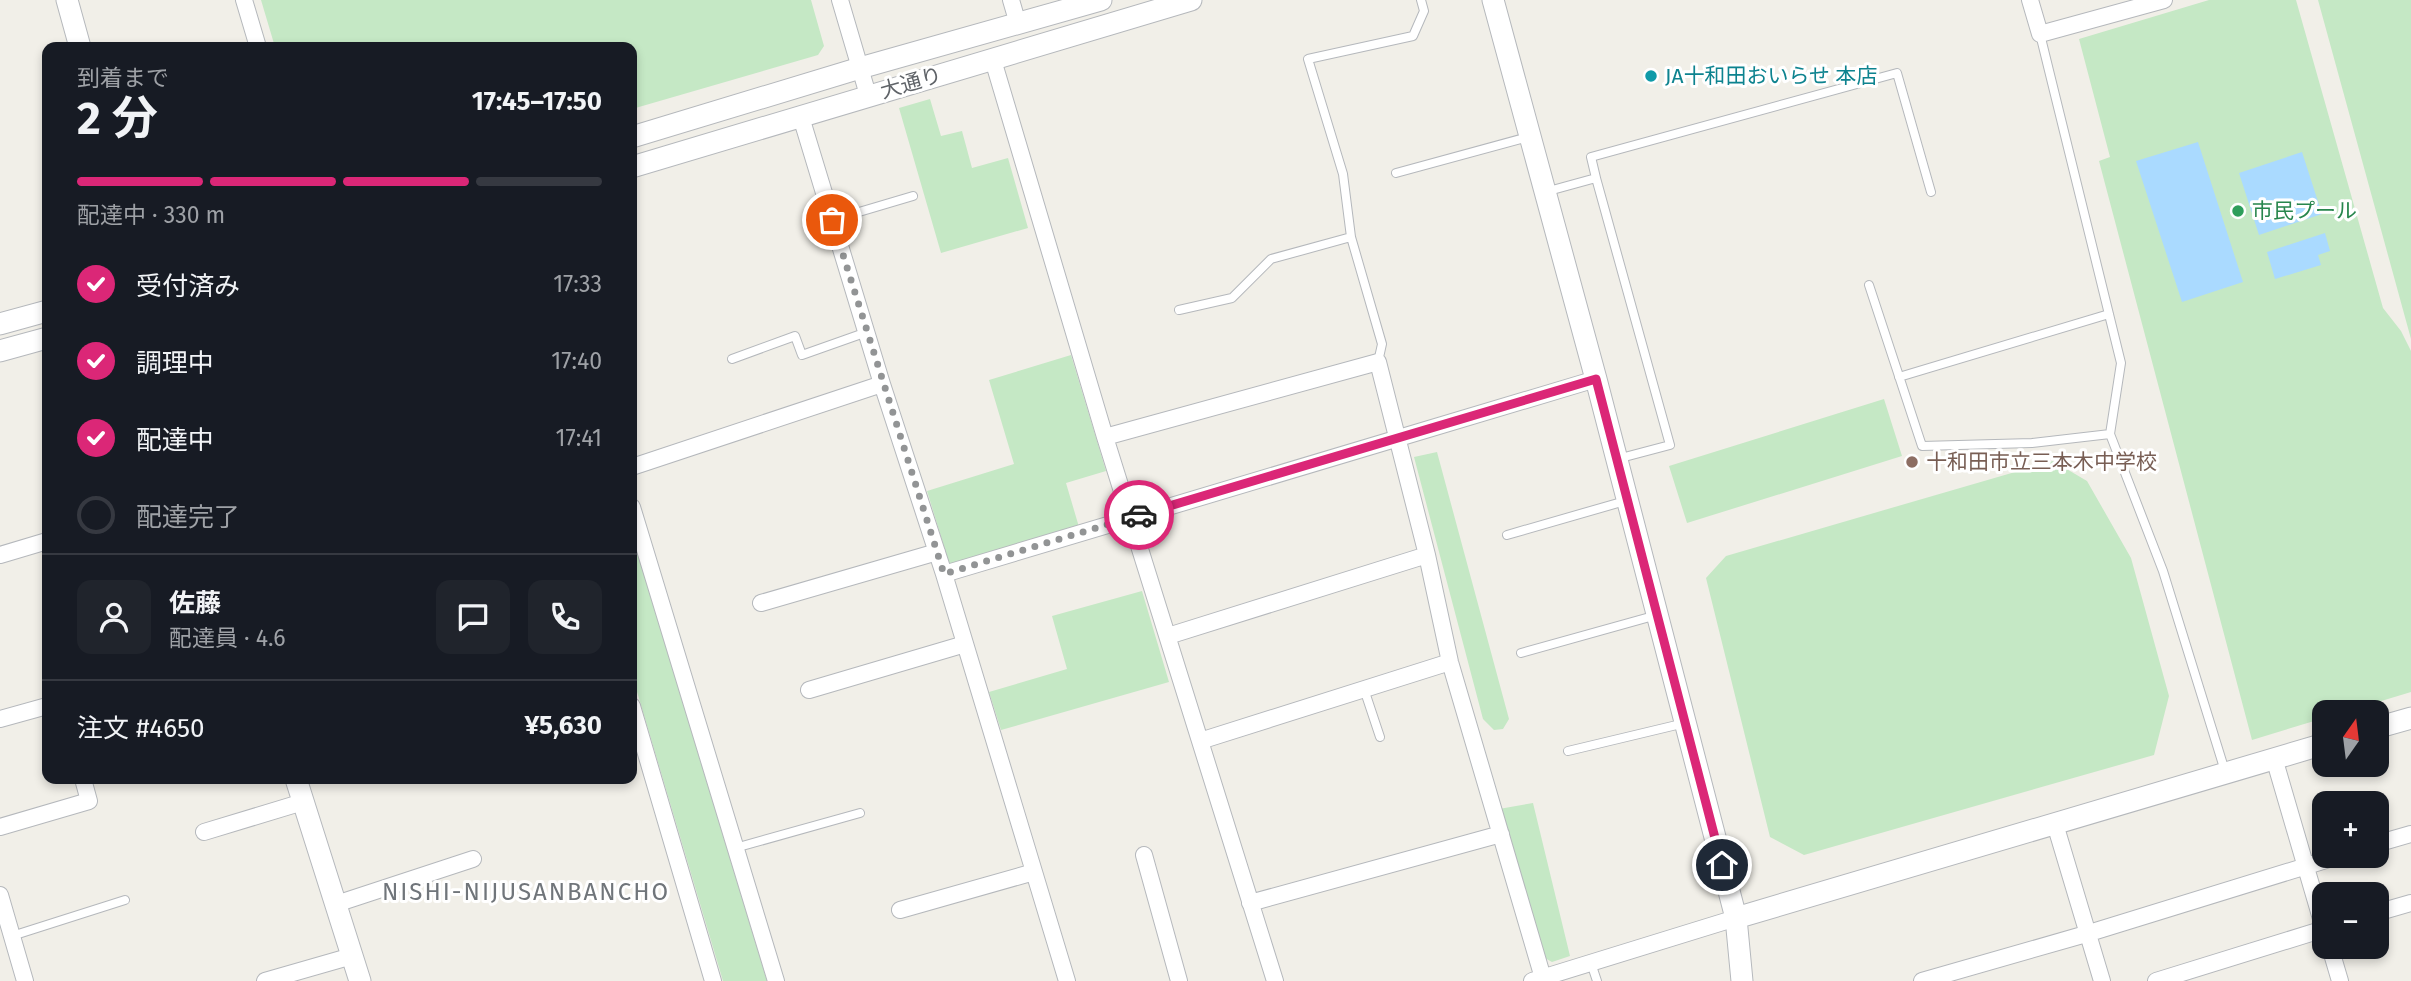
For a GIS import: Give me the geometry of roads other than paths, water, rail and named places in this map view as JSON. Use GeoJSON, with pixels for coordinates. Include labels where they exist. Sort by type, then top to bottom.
{"type":"FeatureCollection","features":[{"type":"Feature","properties":{"kind":"street"},"geometry":{"type":"LineString","coordinates":[[67,0],[79,42]]}},
{"type":"Feature","properties":{"kind":"street"},"geometry":{"type":"LineString","coordinates":[[244,0],[257,42]]}},
{"type":"Feature","properties":{"kind":"street"},"geometry":{"type":"LineString","coordinates":[[840,0],[868,95]]}},
{"type":"Feature","properties":{"kind":"street"},"geometry":{"type":"LineString","coordinates":[[1011,0],[1018,24]]}},
{"type":"Feature","properties":{"kind":"street","name":"大通り"},"geometry":{"type":"LineString","coordinates":[[637,135],[860,68],[1101,0]]}},
{"type":"Feature","properties":{"kind":"street","name":"大通り"},"geometry":{"type":"LineString","coordinates":[[637,166],[1191,0]]}},
{"type":"Feature","properties":{"kind":"street"},"geometry":{"type":"LineString","coordinates":[[1493,0],[1596,379],[1736,918],[1742,981]]}},
{"type":"Feature","properties":{"kind":"street"},"geometry":{"type":"LineString","coordinates":[[2030,0],[2040,34],[2164,0]]}},
{"type":"Feature","properties":{"kind":"street"},"geometry":{"type":"LineString","coordinates":[[993,60],[1105,437],[1275,981]]}},
{"type":"Feature","properties":{"kind":"street"},"geometry":{"type":"LineString","coordinates":[[801,117],[882,384],[944,574],[1067,981]]}},
{"type":"Feature","properties":{"kind":"street"},"geometry":{"type":"LineString","coordinates":[[0,324],[42,312]]}},
{"type":"Feature","properties":{"kind":"street"},"geometry":{"type":"LineString","coordinates":[[0,351],[42,339]]}},
{"type":"Feature","properties":{"kind":"street"},"geometry":{"type":"LineString","coordinates":[[1105,437],[1378,362],[1427,555],[1450,662],[1502,834],[1537,979],[2312,747]]}},
{"type":"Feature","properties":{"kind":"street"},"geometry":{"type":"LineString","coordinates":[[944,574],[1596,379]]}},
{"type":"Feature","properties":{"kind":"street"},"geometry":{"type":"LineString","coordinates":[[637,465],[882,384]]}},
{"type":"Feature","properties":{"kind":"street"},"geometry":{"type":"LineString","coordinates":[[637,524],[776,981]]}},
{"type":"Feature","properties":{"kind":"street"},"geometry":{"type":"LineString","coordinates":[[0,555],[42,542]]}},
{"type":"Feature","properties":{"kind":"street"},"geometry":{"type":"LineString","coordinates":[[761,603],[937,552]]}},
{"type":"Feature","properties":{"kind":"street"},"geometry":{"type":"LineString","coordinates":[[1168,636],[1427,555]]}},
{"type":"Feature","properties":{"kind":"street"},"geometry":{"type":"LineString","coordinates":[[809,690],[965,644]]}},
{"type":"Feature","properties":{"kind":"street"},"geometry":{"type":"LineString","coordinates":[[1200,741],[1450,662]]}},
{"type":"Feature","properties":{"kind":"street"},"geometry":{"type":"LineString","coordinates":[[0,719],[42,707]]}},
{"type":"Feature","properties":{"kind":"street"},"geometry":{"type":"LineString","coordinates":[[2389,724],[2411,718]]}},
{"type":"Feature","properties":{"kind":"street"},"geometry":{"type":"LineString","coordinates":[[637,723],[713,981]]}},
{"type":"Feature","properties":{"kind":"street"},"geometry":{"type":"LineString","coordinates":[[2274,758],[2312,889]]}},
{"type":"Feature","properties":{"kind":"street"},"geometry":{"type":"LineString","coordinates":[[0,827],[89,801],[84,784]]}},
{"type":"Feature","properties":{"kind":"street"},"geometry":{"type":"LineString","coordinates":[[298,784],[360,981]]}},
{"type":"Feature","properties":{"kind":"street"},"geometry":{"type":"LineString","coordinates":[[204,832],[303,802]]}},
{"type":"Feature","properties":{"kind":"street"},"geometry":{"type":"LineString","coordinates":[[2055,824],[2102,981]]}},
{"type":"Feature","properties":{"kind":"street"},"geometry":{"type":"LineString","coordinates":[[1250,903],[1502,834]]}},
{"type":"Feature","properties":{"kind":"street"},"geometry":{"type":"LineString","coordinates":[[2389,840],[2411,834]]}},
{"type":"Feature","properties":{"kind":"street"},"geometry":{"type":"LineString","coordinates":[[1144,855],[1179,981]]}},
{"type":"Feature","properties":{"kind":"street"},"geometry":{"type":"LineString","coordinates":[[336,904],[472,859]]}},
{"type":"Feature","properties":{"kind":"street"},"geometry":{"type":"LineString","coordinates":[[1922,981],[2086,934],[2312,864]]}},
{"type":"Feature","properties":{"kind":"street"},"geometry":{"type":"LineString","coordinates":[[900,910],[1034,872]]}},
{"type":"Feature","properties":{"kind":"street"},"geometry":{"type":"LineString","coordinates":[[0,895],[25,981]]}},
{"type":"Feature","properties":{"kind":"street"},"geometry":{"type":"LineString","coordinates":[[2389,909],[2411,903]]}},
{"type":"Feature","properties":{"kind":"street"},"geometry":{"type":"LineString","coordinates":[[2157,981],[2312,933]]}},
{"type":"Feature","properties":{"kind":"street"},"geometry":{"type":"LineString","coordinates":[[265,981],[352,956]]}},
{"type":"Feature","properties":{"kind":"street"},"geometry":{"type":"LineString","coordinates":[[2333,959],[2340,981]]}},
{"type":"Feature","properties":{"kind":"lane"},"geometry":{"type":"LineString","coordinates":[[1378,362],[1382,344],[1351,237],[1343,174],[1308,59],[1413,36],[1424,10],[1422,0]]}},
{"type":"Feature","properties":{"kind":"lane"},"geometry":{"type":"LineString","coordinates":[[2040,34],[2121,363],[2110,434],[2163,571],[2225,774]]}},
{"type":"Feature","properties":{"kind":"lane"},"geometry":{"type":"LineString","coordinates":[[1617,459],[1671,445],[1591,157],[1897,73],[1931,192]]}},
{"type":"Feature","properties":{"kind":"lane"},"geometry":{"type":"LineString","coordinates":[[1396,173],[1530,136]]}},
{"type":"Feature","properties":{"kind":"lane"},"geometry":{"type":"LineString","coordinates":[[1545,192],[1596,178]]}},
{"type":"Feature","properties":{"kind":"lane"},"geometry":{"type":"LineString","coordinates":[[832,220],[913,196]]}},
{"type":"Feature","properties":{"kind":"lane"},"geometry":{"type":"LineString","coordinates":[[1179,310],[1231,298],[1271,259],[1351,237]]}},
{"type":"Feature","properties":{"kind":"lane"},"geometry":{"type":"LineString","coordinates":[[1869,285],[1922,446],[2032,443],[2110,434]]}},
{"type":"Feature","properties":{"kind":"lane"},"geometry":{"type":"LineString","coordinates":[[1899,377],[2109,314]]}},
{"type":"Feature","properties":{"kind":"lane"},"geometry":{"type":"LineString","coordinates":[[732,359],[795,336],[802,355],[867,332]]}},
{"type":"Feature","properties":{"kind":"lane"},"geometry":{"type":"LineString","coordinates":[[1507,534],[1628,501]]}},
{"type":"Feature","properties":{"kind":"lane"},"geometry":{"type":"LineString","coordinates":[[1521,653],[1657,615]]}},
{"type":"Feature","properties":{"kind":"lane"},"geometry":{"type":"LineString","coordinates":[[1364,689],[1380,737]]}},
{"type":"Feature","properties":{"kind":"lane"},"geometry":{"type":"LineString","coordinates":[[1568,751],[1685,723]]}},
{"type":"Feature","properties":{"kind":"lane"},"geometry":{"type":"LineString","coordinates":[[734,848],[860,813]]}},
{"type":"Feature","properties":{"kind":"lane"},"geometry":{"type":"LineString","coordinates":[[12,936],[125,900]]}},
{"type":"Feature","properties":{"kind":"lane"},"geometry":{"type":"LineString","coordinates":[[1591,963],[1597,981]]}},
{"type":"Feature","properties":{"kind":"water"},"geometry":{"type":"Polygon","coordinates":[[[2198,142],[2243,282],[2182,302],[2136,161],[2198,142]]]}},
{"type":"Feature","properties":{"kind":"water"},"geometry":{"type":"Polygon","coordinates":[[[2302,152],[2322,214],[2259,235],[2239,173],[2302,152]]]}},
{"type":"Feature","properties":{"kind":"water"},"geometry":{"type":"Polygon","coordinates":[[[2325,233],[2330,251],[2318,255],[2321,265],[2275,279],[2267,252],[2325,233]]]}},
{"type":"Feature","properties":{"kind":"place","name":"JA十和田おいらせ 本店"},"geometry":{"type":"Point","coordinates":[1651,76]}},
{"type":"Feature","properties":{"kind":"place","name":"市民プール"},"geometry":{"type":"Point","coordinates":[2238,211]}},
{"type":"Feature","properties":{"kind":"place","name":"十和田市立三本木中学校"},"geometry":{"type":"Point","coordinates":[1912,462]}},
{"type":"Feature","properties":{"kind":"district","name":"NISHI-NIJUSANBANCHO"},"geometry":{"type":"Point","coordinates":[526,892]}}]}
